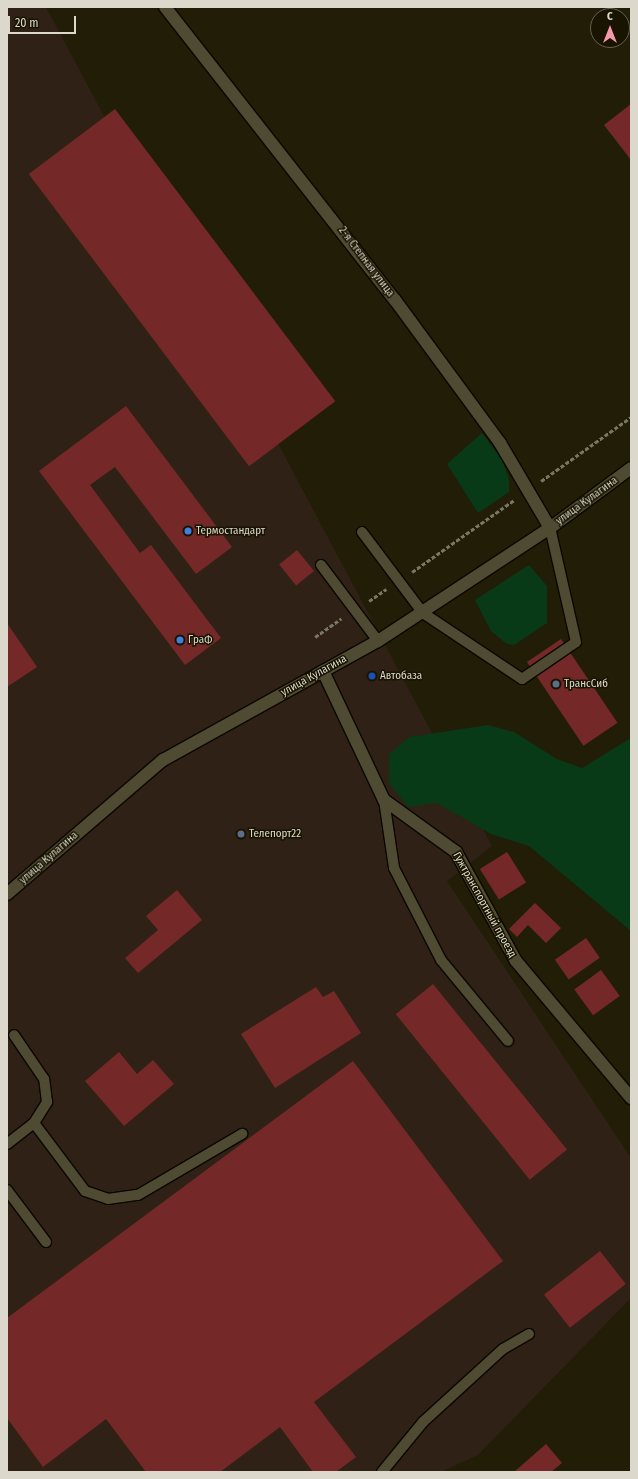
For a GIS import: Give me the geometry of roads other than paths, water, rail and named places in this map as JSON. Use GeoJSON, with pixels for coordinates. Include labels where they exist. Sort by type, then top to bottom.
{"type":"FeatureCollection","features":[{"type":"Feature","properties":{"kind":"street","name":"2-я Степная улица"},"geometry":{"type":"LineString","coordinates":[[165,7],[395,300],[500,443],[550,528]]}},
{"type":"Feature","properties":{"kind":"street","name":"улица Кулагина"},"geometry":{"type":"LineString","coordinates":[[7,894],[163,760],[378,641],[423,613],[550,528],[631,468]]}},
{"type":"Feature","properties":{"kind":"street","name":"Гужтранспортный проезд"},"geometry":{"type":"LineString","coordinates":[[323,671],[384,800],[456,852],[516,961],[631,1098]]}},
{"type":"Feature","properties":{"kind":"lane"},"geometry":{"type":"LineString","coordinates":[[362,532],[423,613],[522,679],[576,642],[550,528]]}},
{"type":"Feature","properties":{"kind":"lane"},"geometry":{"type":"LineString","coordinates":[[321,566],[378,641]]}},
{"type":"Feature","properties":{"kind":"lane"},"geometry":{"type":"LineString","coordinates":[[384,800],[394,868],[441,960],[508,1041]]}},
{"type":"Feature","properties":{"kind":"lane"},"geometry":{"type":"LineString","coordinates":[[7,1144],[34,1123],[46,1102],[44,1079],[14,1035]]}},
{"type":"Feature","properties":{"kind":"lane"},"geometry":{"type":"LineString","coordinates":[[34,1123],[85,1191],[108,1199],[138,1195],[242,1134]]}},
{"type":"Feature","properties":{"kind":"lane"},"geometry":{"type":"LineString","coordinates":[[7,1190],[46,1242]]}},
{"type":"Feature","properties":{"kind":"lane"},"geometry":{"type":"LineString","coordinates":[[382,1472],[423,1422],[503,1349],[529,1334]]}},
{"type":"Feature","properties":{"kind":"place","name":"Термостандарт"},"geometry":{"type":"Point","coordinates":[188,531]}},
{"type":"Feature","properties":{"kind":"place","name":"ГраФ"},"geometry":{"type":"Point","coordinates":[180,640]}},
{"type":"Feature","properties":{"kind":"place","name":"Автобаза"},"geometry":{"type":"Point","coordinates":[372,676]}},
{"type":"Feature","properties":{"kind":"place","name":"ТрансСиб"},"geometry":{"type":"Point","coordinates":[556,684]}},
{"type":"Feature","properties":{"kind":"place","name":"Телепорт22"},"geometry":{"type":"Point","coordinates":[241,834]}}]}
